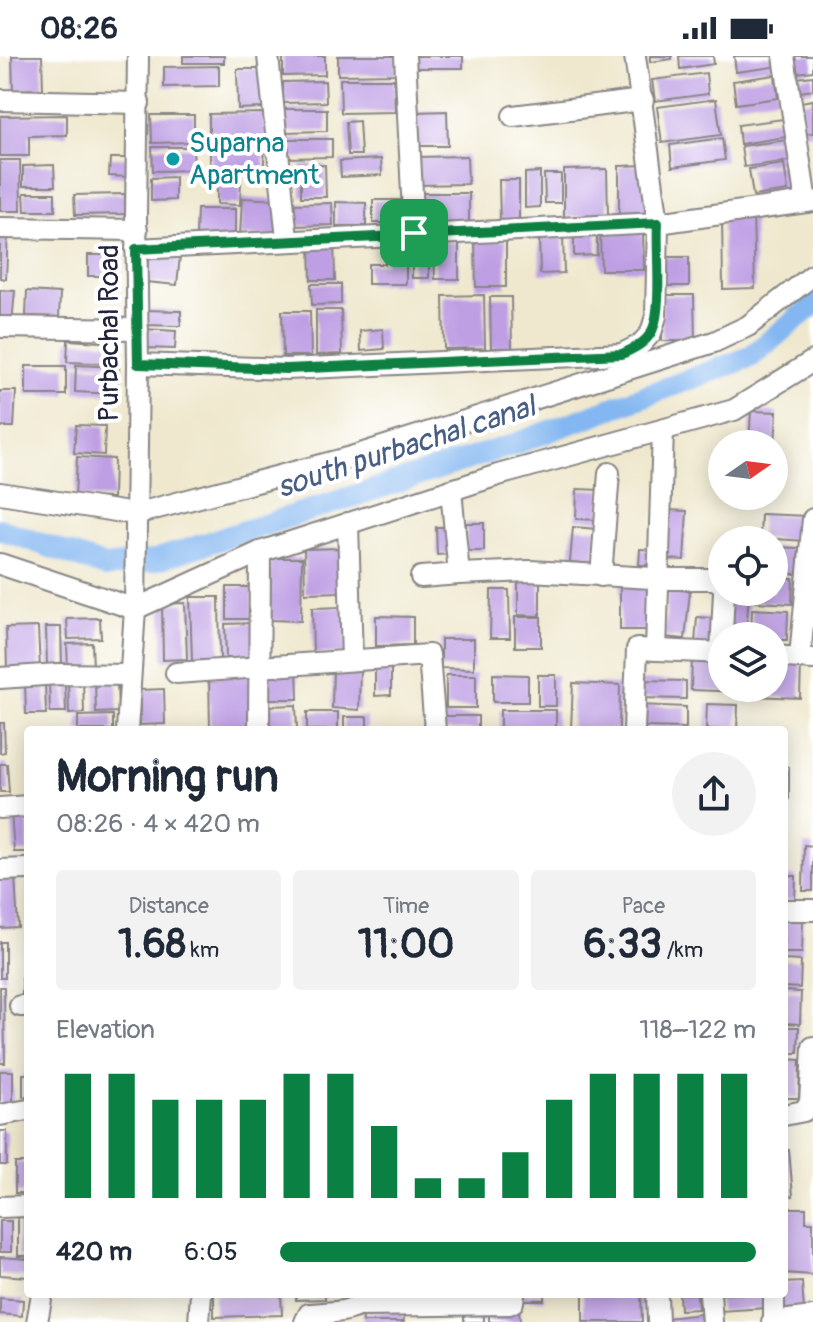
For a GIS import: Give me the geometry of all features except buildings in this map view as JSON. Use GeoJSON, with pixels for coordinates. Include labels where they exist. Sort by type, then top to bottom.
{"type":"FeatureCollection","features":[{"type":"Feature","properties":{"kind":"street","name":"Purbachal Road"},"geometry":{"type":"LineString","coordinates":[[127,726],[135,609],[138,56]]}},
{"type":"Feature","properties":{"kind":"street"},"geometry":{"type":"LineString","coordinates":[[268,56],[287,239]]}},
{"type":"Feature","properties":{"kind":"street"},"geometry":{"type":"LineString","coordinates":[[405,56],[414,233]]}},
{"type":"Feature","properties":{"kind":"street"},"geometry":{"type":"LineString","coordinates":[[138,364],[287,369],[622,354],[640,345],[651,333],[656,316],[658,223],[635,56]]}},
{"type":"Feature","properties":{"kind":"street"},"geometry":{"type":"LineString","coordinates":[[0,228],[136,240],[287,239],[658,223],[810,202],[806,147],[784,56]]}},
{"type":"Feature","properties":{"kind":"street"},"geometry":{"type":"LineString","coordinates":[[0,100],[139,103]]}},
{"type":"Feature","properties":{"kind":"street"},"geometry":{"type":"LineString","coordinates":[[513,116],[643,100]]}},
{"type":"Feature","properties":{"kind":"street"},"geometry":{"type":"LineString","coordinates":[[0,493],[134,523],[714,342],[748,326],[813,275]]}},
{"type":"Feature","properties":{"kind":"street"},"geometry":{"type":"LineString","coordinates":[[0,327],[138,329]]}},
{"type":"Feature","properties":{"kind":"street"},"geometry":{"type":"LineString","coordinates":[[0,564],[135,609],[260,552],[451,490],[734,410],[813,361]]}},
{"type":"Feature","properties":{"kind":"street"},"geometry":{"type":"LineString","coordinates":[[656,650],[663,430]]}},
{"type":"Feature","properties":{"kind":"street"},"geometry":{"type":"LineString","coordinates":[[601,576],[609,473]]}},
{"type":"Feature","properties":{"kind":"street"},"geometry":{"type":"LineString","coordinates":[[451,490],[459,574]]}},
{"type":"Feature","properties":{"kind":"street"},"geometry":{"type":"LineString","coordinates":[[806,658],[813,519]]}},
{"type":"Feature","properties":{"kind":"street"},"geometry":{"type":"LineString","coordinates":[[348,523],[352,660]]}},
{"type":"Feature","properties":{"kind":"street"},"geometry":{"type":"LineString","coordinates":[[259,726],[260,552]]}},
{"type":"Feature","properties":{"kind":"street"},"geometry":{"type":"LineString","coordinates":[[421,577],[530,571],[708,579]]}},
{"type":"Feature","properties":{"kind":"street"},"geometry":{"type":"LineString","coordinates":[[634,726],[637,649],[708,652]]}},
{"type":"Feature","properties":{"kind":"street"},"geometry":{"type":"LineString","coordinates":[[176,673],[429,655],[435,726]]}},
{"type":"Feature","properties":{"kind":"street"},"geometry":{"type":"LineString","coordinates":[[0,678],[59,674],[130,675]]}},
{"type":"Feature","properties":{"kind":"street"},"geometry":{"type":"LineString","coordinates":[[0,808],[24,806]]}},
{"type":"Feature","properties":{"kind":"street"},"geometry":{"type":"LineString","coordinates":[[0,870],[24,869]]}},
{"type":"Feature","properties":{"kind":"street"},"geometry":{"type":"LineString","coordinates":[[788,910],[813,910]]}},
{"type":"Feature","properties":{"kind":"street"},"geometry":{"type":"LineString","coordinates":[[788,1114],[804,1111],[810,1102],[813,1047]]}},
{"type":"Feature","properties":{"kind":"street"},"geometry":{"type":"LineString","coordinates":[[0,1115],[24,1111]]}},
{"type":"Feature","properties":{"kind":"street"},"geometry":{"type":"LineString","coordinates":[[0,1207],[24,1206]]}},
{"type":"Feature","properties":{"kind":"street"},"geometry":{"type":"LineString","coordinates":[[37,1322],[41,1298]]}},
{"type":"Feature","properties":{"kind":"street"},"geometry":{"type":"LineString","coordinates":[[199,1322],[201,1298]]}},
{"type":"Feature","properties":{"kind":"street"},"geometry":{"type":"LineString","coordinates":[[305,1322],[309,1314],[349,1311],[366,1300],[509,1304],[514,1298]]}},
{"type":"Feature","properties":{"kind":"street"},"geometry":{"type":"LineString","coordinates":[[657,1298],[658,1322]]}},
{"type":"Feature","properties":{"kind":"street"},"geometry":{"type":"LineString","coordinates":[[710,1298],[712,1322]]}},
{"type":"Feature","properties":{"kind":"street"},"geometry":{"type":"LineString","coordinates":[[774,1298],[773,1322],[813,1317]]}},
{"type":"Feature","properties":{"kind":"waterway","name":"south purbachal canal"},"geometry":{"type":"LineString","coordinates":[[0,529],[106,567],[152,561],[512,445],[750,357],[813,305]]}},
{"type":"Feature","properties":{"kind":"place","name":"Suparna Apartment"},"geometry":{"type":"Point","coordinates":[173,159]}},
{"type":"Feature","properties":{"kind":"route"},"geometry":{"type":"LineString","coordinates":[[658,223],[656,316],[651,333],[640,345],[622,354],[287,369],[138,364],[136,249],[414,233],[658,223]]}}]}
